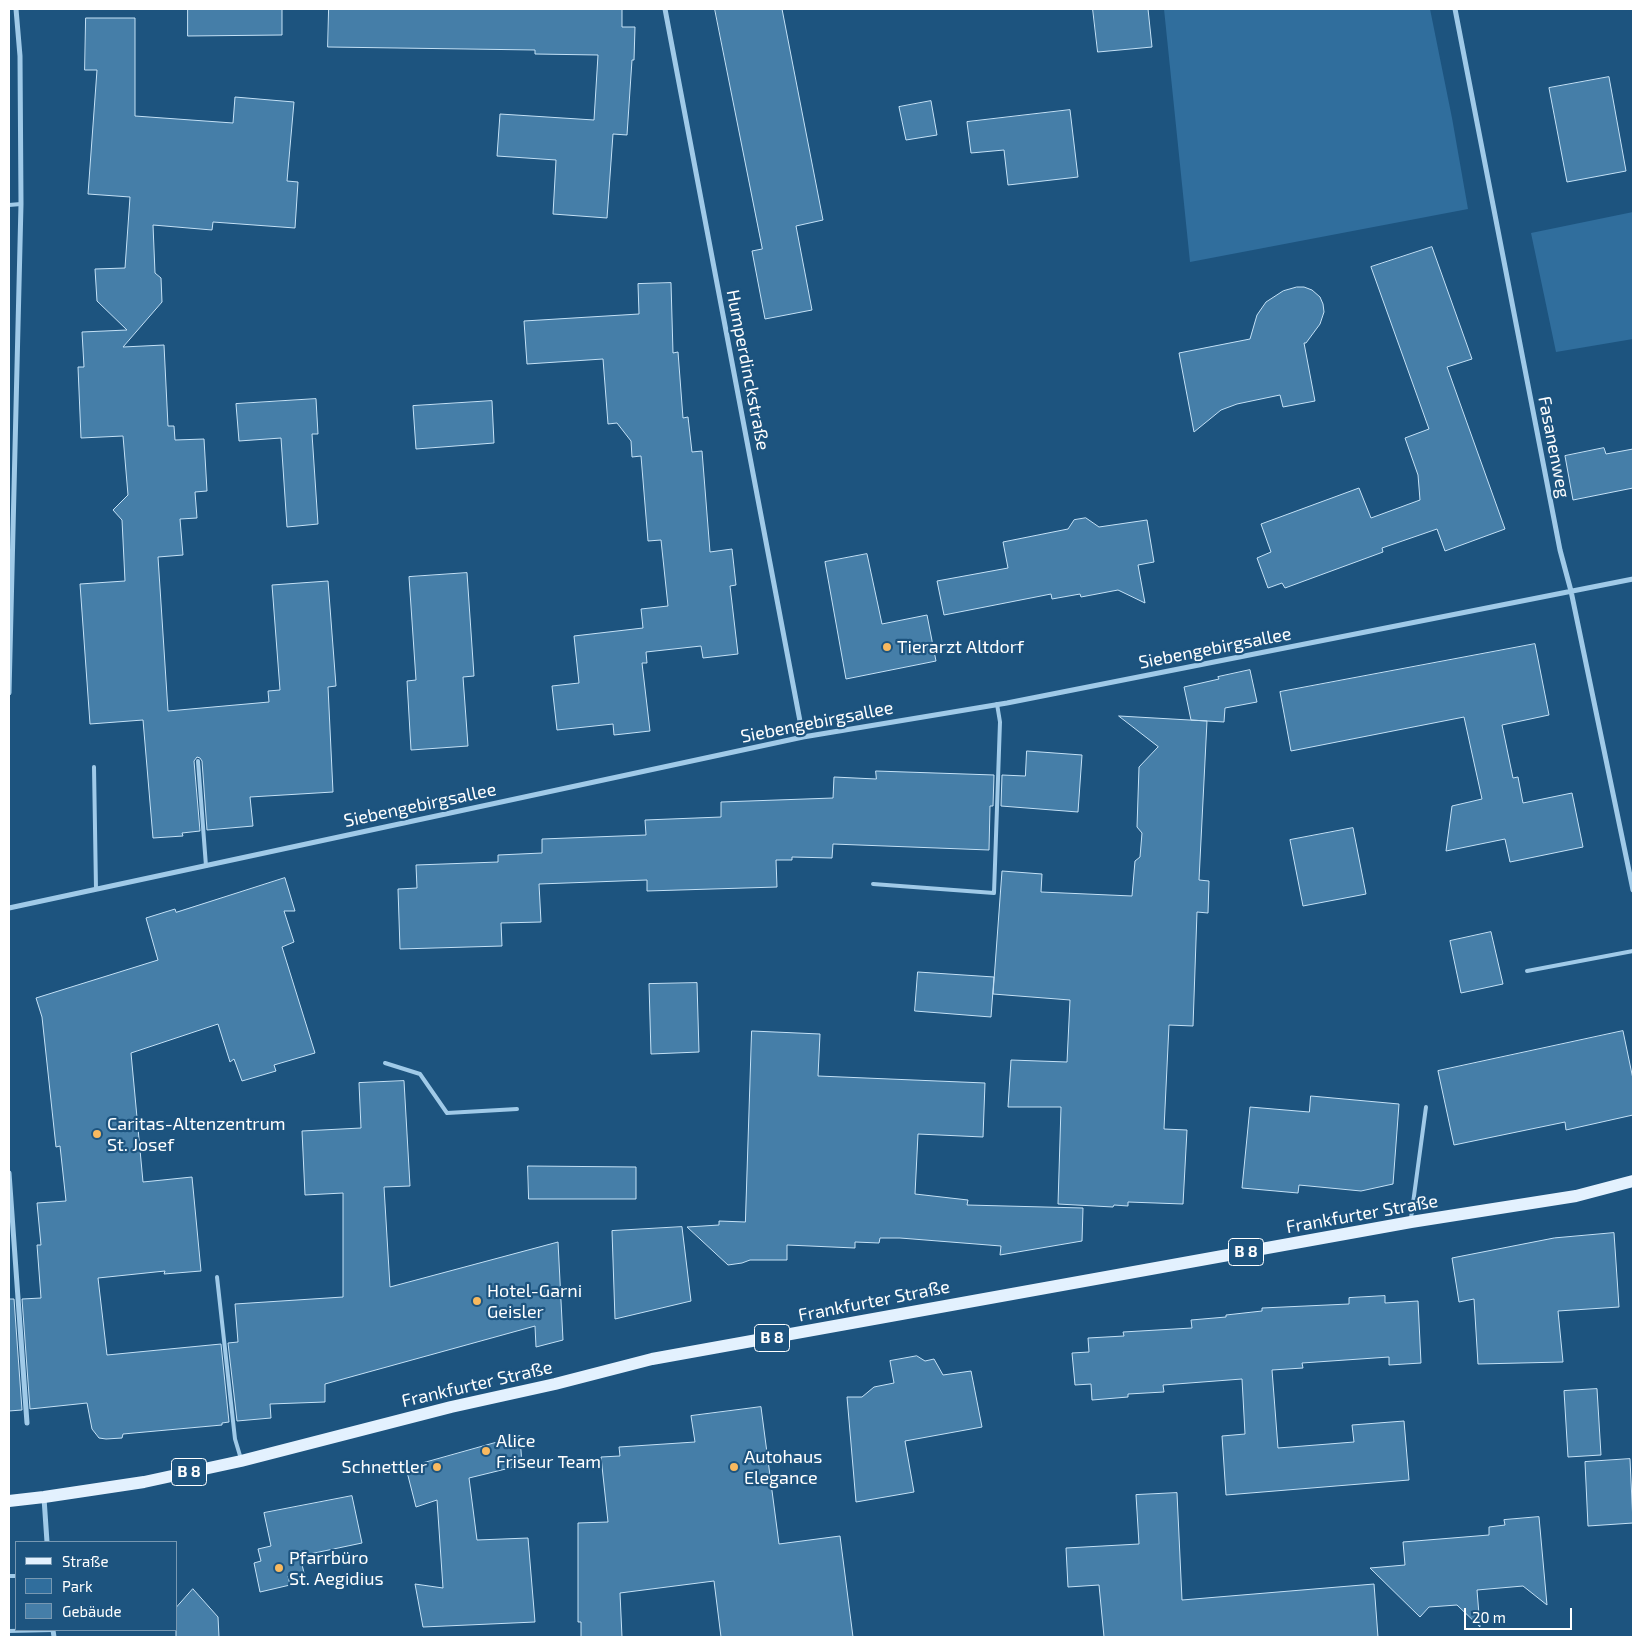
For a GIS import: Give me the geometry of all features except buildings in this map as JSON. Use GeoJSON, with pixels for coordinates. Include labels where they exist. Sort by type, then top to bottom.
{"type":"FeatureCollection","features":[{"type":"Feature","properties":{"kind":"main road","name":"Frankfurter Straße"},"geometry":{"type":"LineString","coordinates":[[9,1501],[144,1482],[241,1461],[451,1407],[555,1384],[652,1359],[1410,1222],[1576,1196],[1633,1181]]}},
{"type":"Feature","properties":{"kind":"street"},"geometry":{"type":"LineString","coordinates":[[9,693],[21,204],[20,56],[16,9]]}},
{"type":"Feature","properties":{"kind":"street","name":"Humperdinckstraße"},"geometry":{"type":"LineString","coordinates":[[665,9],[803,737]]}},
{"type":"Feature","properties":{"kind":"street","name":"Fasanenweg"},"geometry":{"type":"LineString","coordinates":[[1455,9],[1560,550],[1571,591],[1633,890]]}},
{"type":"Feature","properties":{"kind":"street","name":"Siebengebirgsallee"},"geometry":{"type":"LineString","coordinates":[[9,908],[803,737],[997,704],[1633,578]]}},
{"type":"Feature","properties":{"kind":"street"},"geometry":{"type":"LineString","coordinates":[[9,1173],[27,1423]]}},
{"type":"Feature","properties":{"kind":"street"},"geometry":{"type":"LineString","coordinates":[[44,1497],[47,1541]]}},
{"type":"Feature","properties":{"kind":"lane"},"geometry":{"type":"LineString","coordinates":[[9,205],[21,204]]}},
{"type":"Feature","properties":{"kind":"lane"},"geometry":{"type":"LineString","coordinates":[[874,884],[994,893],[1000,722],[997,704]]}},
{"type":"Feature","properties":{"kind":"lane"},"geometry":{"type":"LineString","coordinates":[[198,761],[206,866]]}},
{"type":"Feature","properties":{"kind":"lane"},"geometry":{"type":"LineString","coordinates":[[94,766],[96,889]]}},
{"type":"Feature","properties":{"kind":"lane"},"geometry":{"type":"LineString","coordinates":[[1527,971],[1633,951]]}},
{"type":"Feature","properties":{"kind":"lane"},"geometry":{"type":"LineString","coordinates":[[385,1063],[420,1074],[447,1112],[517,1109]]}},
{"type":"Feature","properties":{"kind":"lane"},"geometry":{"type":"LineString","coordinates":[[1410,1222],[1426,1107]]}},
{"type":"Feature","properties":{"kind":"lane"},"geometry":{"type":"LineString","coordinates":[[217,1277],[235,1439],[241,1461]]}},
{"type":"Feature","properties":{"kind":"green space"},"geometry":{"type":"Polygon","coordinates":[[[1164,9],[1430,9],[1468,209],[1190,262],[1164,9]]]}},
{"type":"Feature","properties":{"kind":"green space"},"geometry":{"type":"Polygon","coordinates":[[[1633,212],[1633,339],[1556,352],[1531,233],[1633,212]]]}},
{"type":"Feature","properties":{"kind":"place","name":"Tierarzt Altdorf"},"geometry":{"type":"Point","coordinates":[887,647]}},
{"type":"Feature","properties":{"kind":"place","name":"Caritas-Altenzentrum St. Josef"},"geometry":{"type":"Point","coordinates":[97,1134]}},
{"type":"Feature","properties":{"kind":"place","name":"Hotel-Garni Geisler"},"geometry":{"type":"Point","coordinates":[477,1301]}},
{"type":"Feature","properties":{"kind":"place","name":"Alice Friseur Team"},"geometry":{"type":"Point","coordinates":[486,1451]}},
{"type":"Feature","properties":{"kind":"place","name":"Schnettler"},"geometry":{"type":"Point","coordinates":[437,1467]}},
{"type":"Feature","properties":{"kind":"place","name":"Autohaus Elegance"},"geometry":{"type":"Point","coordinates":[734,1467]}},
{"type":"Feature","properties":{"kind":"place","name":"Pfarrbüro St. Aegidius"},"geometry":{"type":"Point","coordinates":[279,1568]}}]}
